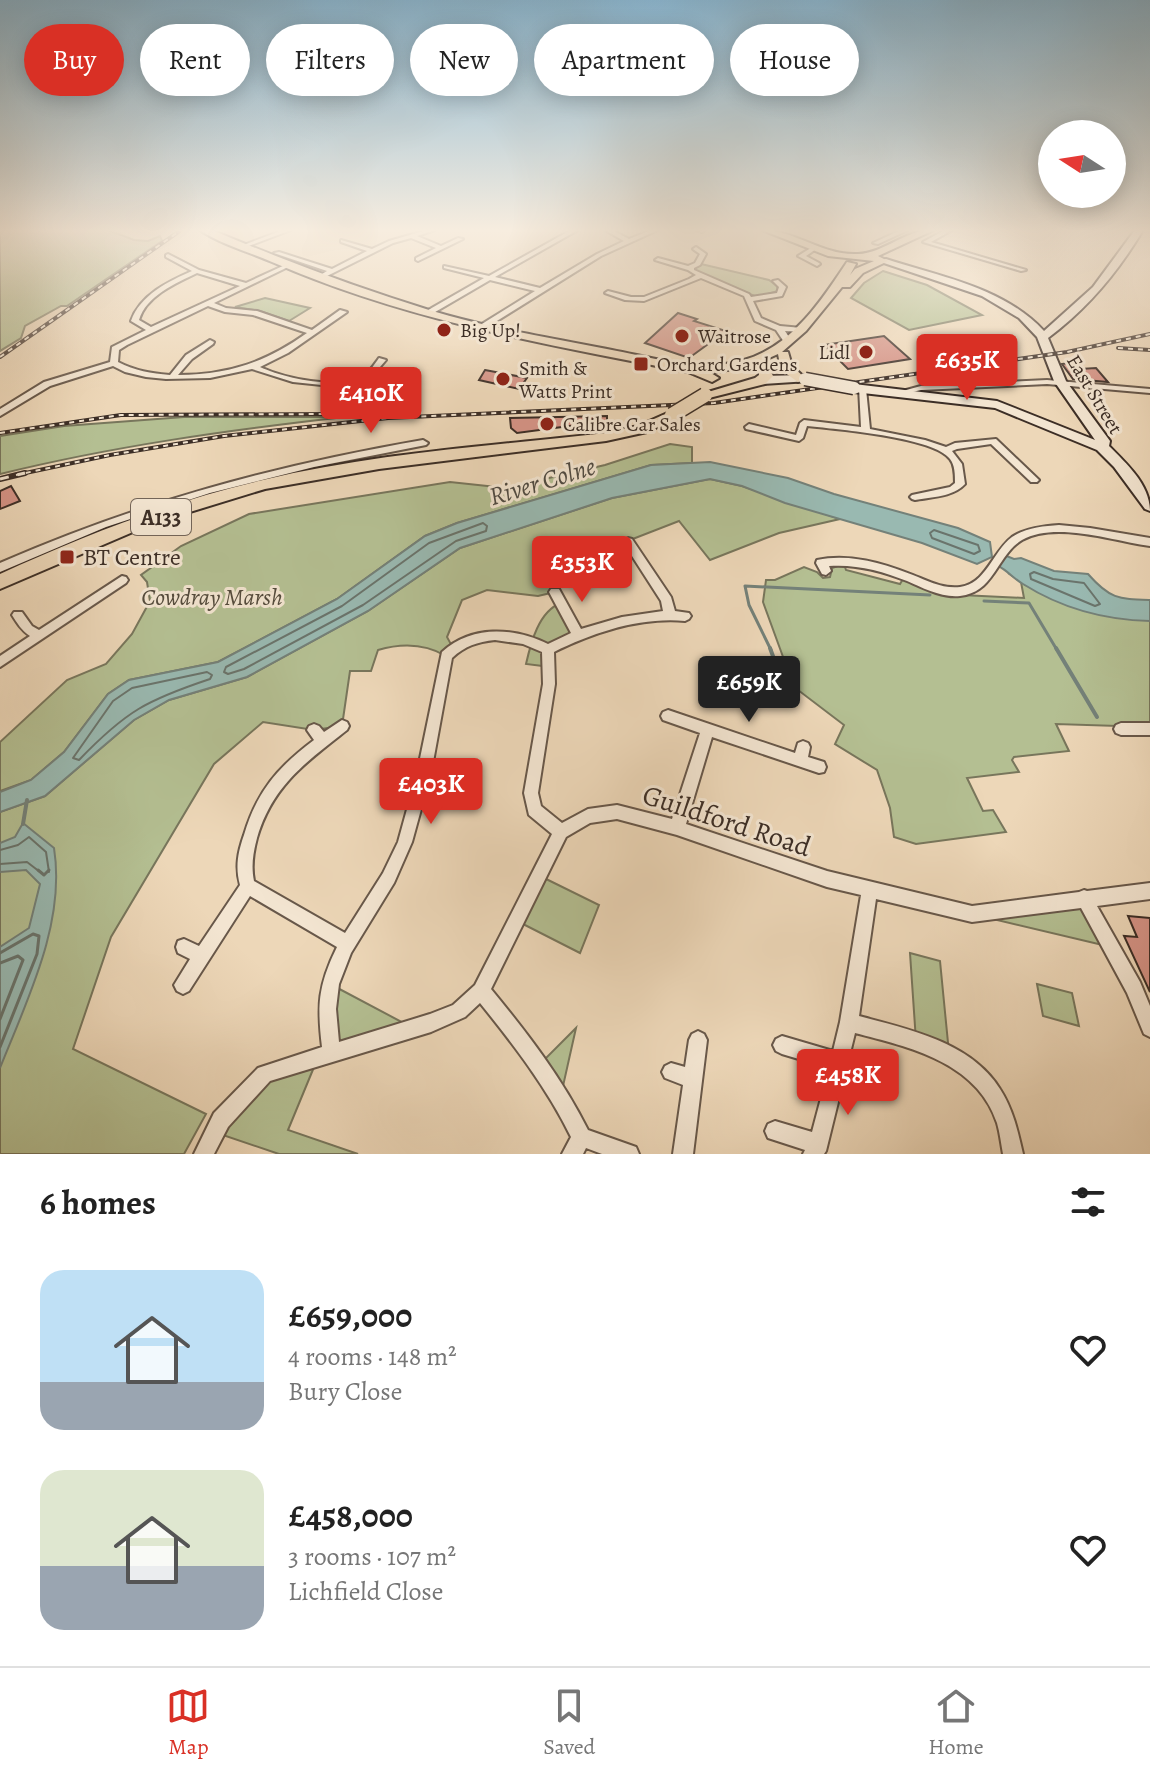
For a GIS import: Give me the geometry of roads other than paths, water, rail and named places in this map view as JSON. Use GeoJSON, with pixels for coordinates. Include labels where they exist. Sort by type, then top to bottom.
{"type":"FeatureCollection","features":[{"type":"Feature","properties":{"kind":"main road"},"geometry":{"type":"LineString","coordinates":[[337,284],[481,327],[692,369],[712,383]]}},
{"type":"Feature","properties":{"kind":"main road","name":"A133"},"geometry":{"type":"LineString","coordinates":[[0,584],[22,564],[300,471],[606,437],[642,429],[672,415],[712,383],[768,355],[799,330],[834,284]]}},
{"type":"Feature","properties":{"kind":"main road","name":"A133"},"geometry":{"type":"LineString","coordinates":[[712,383],[733,386],[763,376],[812,327],[847,284]]}},
{"type":"Feature","properties":{"kind":"main road"},"geometry":{"type":"LineString","coordinates":[[784,355],[786,367],[799,379]]}},
{"type":"Feature","properties":{"kind":"main road","name":"A133"},"geometry":{"type":"LineString","coordinates":[[743,365],[763,376]]}},
{"type":"Feature","properties":{"kind":"street"},"geometry":{"type":"LineString","coordinates":[[151,330],[135,321],[137,312],[171,284]]}},
{"type":"Feature","properties":{"kind":"street"},"geometry":{"type":"LineString","coordinates":[[241,284],[245,285]]}},
{"type":"Feature","properties":{"kind":"street"},"geometry":{"type":"LineString","coordinates":[[427,313],[479,284]]}},
{"type":"Feature","properties":{"kind":"street"},"geometry":{"type":"LineString","coordinates":[[513,284],[538,290]]}},
{"type":"Feature","properties":{"kind":"street"},"geometry":{"type":"LineString","coordinates":[[481,327],[552,284]]}},
{"type":"Feature","properties":{"kind":"street"},"geometry":{"type":"LineString","coordinates":[[613,297],[653,298],[686,284]]}},
{"type":"Feature","properties":{"kind":"street"},"geometry":{"type":"LineString","coordinates":[[720,284],[752,299],[780,295],[787,287],[781,284]]}},
{"type":"Feature","properties":{"kind":"street"},"geometry":{"type":"LineString","coordinates":[[959,284],[997,302],[1039,332],[1058,326],[1099,284]]}},
{"type":"Feature","properties":{"kind":"street"},"geometry":{"type":"LineString","coordinates":[[114,363],[115,349],[245,285]]}},
{"type":"Feature","properties":{"kind":"street"},"geometry":{"type":"LineString","coordinates":[[752,299],[758,319],[779,328],[799,330]]}},
{"type":"Feature","properties":{"kind":"street"},"geometry":{"type":"LineString","coordinates":[[207,303],[225,310],[254,313],[312,332]]}},
{"type":"Feature","properties":{"kind":"street"},"geometry":{"type":"LineString","coordinates":[[0,413],[22,403],[47,384],[114,363],[132,373],[172,377],[254,367],[343,312]]}},
{"type":"Feature","properties":{"kind":"street"},"geometry":{"type":"LineString","coordinates":[[779,328],[787,340]]}},
{"type":"Feature","properties":{"kind":"street","name":"East Street"},"geometry":{"type":"LineString","coordinates":[[1039,332],[1065,389],[1103,441],[1102,447],[1119,464],[1150,506]]}},
{"type":"Feature","properties":{"kind":"street"},"geometry":{"type":"LineString","coordinates":[[172,377],[189,357],[210,342]]}},
{"type":"Feature","properties":{"kind":"street"},"geometry":{"type":"LineString","coordinates":[[254,367],[286,379],[340,384],[367,378],[382,360]]}},
{"type":"Feature","properties":{"kind":"street"},"geometry":{"type":"LineString","coordinates":[[365,367],[376,368]]}},
{"type":"Feature","properties":{"kind":"street"},"geometry":{"type":"LineString","coordinates":[[763,376],[997,405],[1102,447]]}},
{"type":"Feature","properties":{"kind":"street"},"geometry":{"type":"LineString","coordinates":[[899,393],[921,388],[1033,383],[1065,389],[1150,391]]}},
{"type":"Feature","properties":{"kind":"street"},"geometry":{"type":"LineString","coordinates":[[858,388],[866,431]]}},
{"type":"Feature","properties":{"kind":"street"},"geometry":{"type":"LineString","coordinates":[[749,427],[799,438],[804,423],[866,431],[910,438],[946,450],[954,456],[960,484],[953,490],[915,497]]}},
{"type":"Feature","properties":{"kind":"street"},"geometry":{"type":"LineString","coordinates":[[946,450],[993,441],[1034,480]]}},
{"type":"Feature","properties":{"kind":"street"},"geometry":{"type":"LineString","coordinates":[[300,471],[423,443]]}},
{"type":"Feature","properties":{"kind":"street"},"geometry":{"type":"LineString","coordinates":[[826,571],[821,563],[866,564],[957,592],[972,589],[991,570],[1004,547],[1028,533],[1063,530],[1150,542]]}},
{"type":"Feature","properties":{"kind":"street"},"geometry":{"type":"LineString","coordinates":[[628,542],[633,559],[667,600],[670,615]]}},
{"type":"Feature","properties":{"kind":"street"},"geometry":{"type":"LineString","coordinates":[[0,568],[22,564]]}},
{"type":"Feature","properties":{"kind":"street"},"geometry":{"type":"LineString","coordinates":[[0,662],[122,580]]}},
{"type":"Feature","properties":{"kind":"street"},"geometry":{"type":"LineString","coordinates":[[556,600],[578,634]]}},
{"type":"Feature","properties":{"kind":"street"},"geometry":{"type":"LineString","coordinates":[[18,615],[28,629],[38,635]]}},
{"type":"Feature","properties":{"kind":"street"},"geometry":{"type":"LineString","coordinates":[[548,649],[578,634],[636,617],[685,616]]}},
{"type":"Feature","properties":{"kind":"street"},"geometry":{"type":"LineString","coordinates":[[331,1051],[327,1009],[330,984],[348,944],[404,847],[422,791],[446,656],[453,648],[471,638],[531,640],[548,649]]}},
{"type":"Feature","properties":{"kind":"street"},"geometry":{"type":"LineString","coordinates":[[204,1154],[221,1120],[264,1074],[331,1051],[431,1023],[459,1011],[481,991],[561,832],[534,810],[531,793],[549,684],[548,649]]}},
{"type":"Feature","properties":{"kind":"street"},"geometry":{"type":"LineString","coordinates":[[668,716],[708,730],[802,754],[819,767]]}},
{"type":"Feature","properties":{"kind":"street"},"geometry":{"type":"LineString","coordinates":[[342,726],[319,736],[268,791],[253,827],[242,868],[248,886],[348,944]]}},
{"type":"Feature","properties":{"kind":"street"},"geometry":{"type":"LineString","coordinates":[[1121,729],[1150,729]]}},
{"type":"Feature","properties":{"kind":"street"},"geometry":{"type":"LineString","coordinates":[[677,828],[708,730]]}},
{"type":"Feature","properties":{"kind":"street","name":"Guildford Road"},"geometry":{"type":"LineString","coordinates":[[561,832],[588,816],[617,812],[677,828],[827,879],[972,914],[1150,891]]}},
{"type":"Feature","properties":{"kind":"street"},"geometry":{"type":"LineString","coordinates":[[183,985],[248,886]]}},
{"type":"Feature","properties":{"kind":"street"},"geometry":{"type":"LineString","coordinates":[[775,1131],[816,1149],[849,1022],[870,890]]}},
{"type":"Feature","properties":{"kind":"street"},"geometry":{"type":"LineString","coordinates":[[1084,898],[1134,988],[1150,1028]]}},
{"type":"Feature","properties":{"kind":"street"},"geometry":{"type":"LineString","coordinates":[[184,947],[202,956]]}},
{"type":"Feature","properties":{"kind":"street"},"geometry":{"type":"LineString","coordinates":[[481,991],[535,1056],[561,1095],[576,1146],[629,1154]]}},
{"type":"Feature","properties":{"kind":"street"},"geometry":{"type":"LineString","coordinates":[[849,1022],[949,1053],[972,1068],[987,1083],[999,1104],[1011,1134],[1013,1154]]}},
{"type":"Feature","properties":{"kind":"street"},"geometry":{"type":"LineString","coordinates":[[683,1154],[698,1040]]}},
{"type":"Feature","properties":{"kind":"street"},"geometry":{"type":"LineString","coordinates":[[782,1045],[840,1062]]}},
{"type":"Feature","properties":{"kind":"street"},"geometry":{"type":"LineString","coordinates":[[671,1072],[693,1079]]}},
{"type":"Feature","properties":{"kind":"water"},"geometry":{"type":"Polygon","coordinates":[[[710,462],[788,478],[958,528],[990,542],[992,557],[977,564],[922,543],[785,503],[742,486],[710,479],[612,498],[460,548],[368,611],[247,677],[169,700],[134,720],[45,796],[0,812],[0,792],[31,780],[64,752],[108,694],[129,680],[218,662],[337,599],[425,536],[457,523],[651,465],[710,462]]]}},
{"type":"Feature","properties":{"kind":"water"},"geometry":{"type":"Polygon","coordinates":[[[1004,555],[1054,571],[1088,574],[1115,596],[1150,600],[1150,621],[1100,615],[1053,600],[998,566],[1004,555]]]}},
{"type":"Feature","properties":{"kind":"water"},"geometry":{"type":"Polygon","coordinates":[[[23,823],[54,848],[54,904],[42,961],[0,1068],[0,947],[29,928],[40,884],[26,870],[0,872],[0,843],[15,837],[23,823]]]}},
{"type":"Feature","properties":{"kind":"waterway"},"geometry":{"type":"LineString","coordinates":[[771,650],[749,605],[745,586],[930,595]]}},
{"type":"Feature","properties":{"kind":"waterway"},"geometry":{"type":"LineString","coordinates":[[984,601],[1029,603],[1057,650]]}},
{"type":"Feature","properties":{"kind":"waterway"},"geometry":{"type":"LineString","coordinates":[[770,648],[781,678],[774,685],[778,696]]}},
{"type":"Feature","properties":{"kind":"waterway"},"geometry":{"type":"LineString","coordinates":[[1056,648],[1097,717]]}},
{"type":"Feature","properties":{"kind":"waterway"},"geometry":{"type":"LineString","coordinates":[[23,824],[27,800]]}},
{"type":"Feature","properties":{"kind":"railway"},"geometry":{"type":"LineString","coordinates":[[0,357],[104,284]]}},
{"type":"Feature","properties":{"kind":"railway"},"geometry":{"type":"LineString","coordinates":[[22,474],[224,436],[388,418],[714,403],[1067,352],[1150,334]]}},
{"type":"Feature","properties":{"kind":"railway"},"geometry":{"type":"LineString","coordinates":[[1118,348],[1150,350]]}},
{"type":"Feature","properties":{"kind":"railway"},"geometry":{"type":"LineString","coordinates":[[0,433],[121,415],[335,414]]}},
{"type":"Feature","properties":{"kind":"railway"},"geometry":{"type":"LineString","coordinates":[[0,479],[22,474]]}},
{"type":"Feature","properties":{"kind":"railway"},"geometry":{"type":"LineString","coordinates":[[16,475],[22,474]]}},
{"type":"Feature","properties":{"kind":"place","name":"Big Up!"},"geometry":{"type":"Point","coordinates":[444,330]}},
{"type":"Feature","properties":{"kind":"place","name":"Waitrose"},"geometry":{"type":"Point","coordinates":[682,336]}},
{"type":"Feature","properties":{"kind":"place","name":"Lidl"},"geometry":{"type":"Point","coordinates":[866,352]}},
{"type":"Feature","properties":{"kind":"place","name":"Orchard Gardens"},"geometry":{"type":"Point","coordinates":[641,364]}},
{"type":"Feature","properties":{"kind":"place","name":"Smith & Watts Print"},"geometry":{"type":"Point","coordinates":[503,379]}},
{"type":"Feature","properties":{"kind":"place","name":"Calibre Car Sales"},"geometry":{"type":"Point","coordinates":[547,424]}},
{"type":"Feature","properties":{"kind":"place","name":"BT Centre"},"geometry":{"type":"Point","coordinates":[67,557]}},
{"type":"Feature","properties":{"kind":"water label","name":"River Colne"},"geometry":{"type":"Point","coordinates":[542,481]}},
{"type":"Feature","properties":{"kind":"park label","name":"Cowdray Marsh"},"geometry":{"type":"Point","coordinates":[212,597]}}]}
